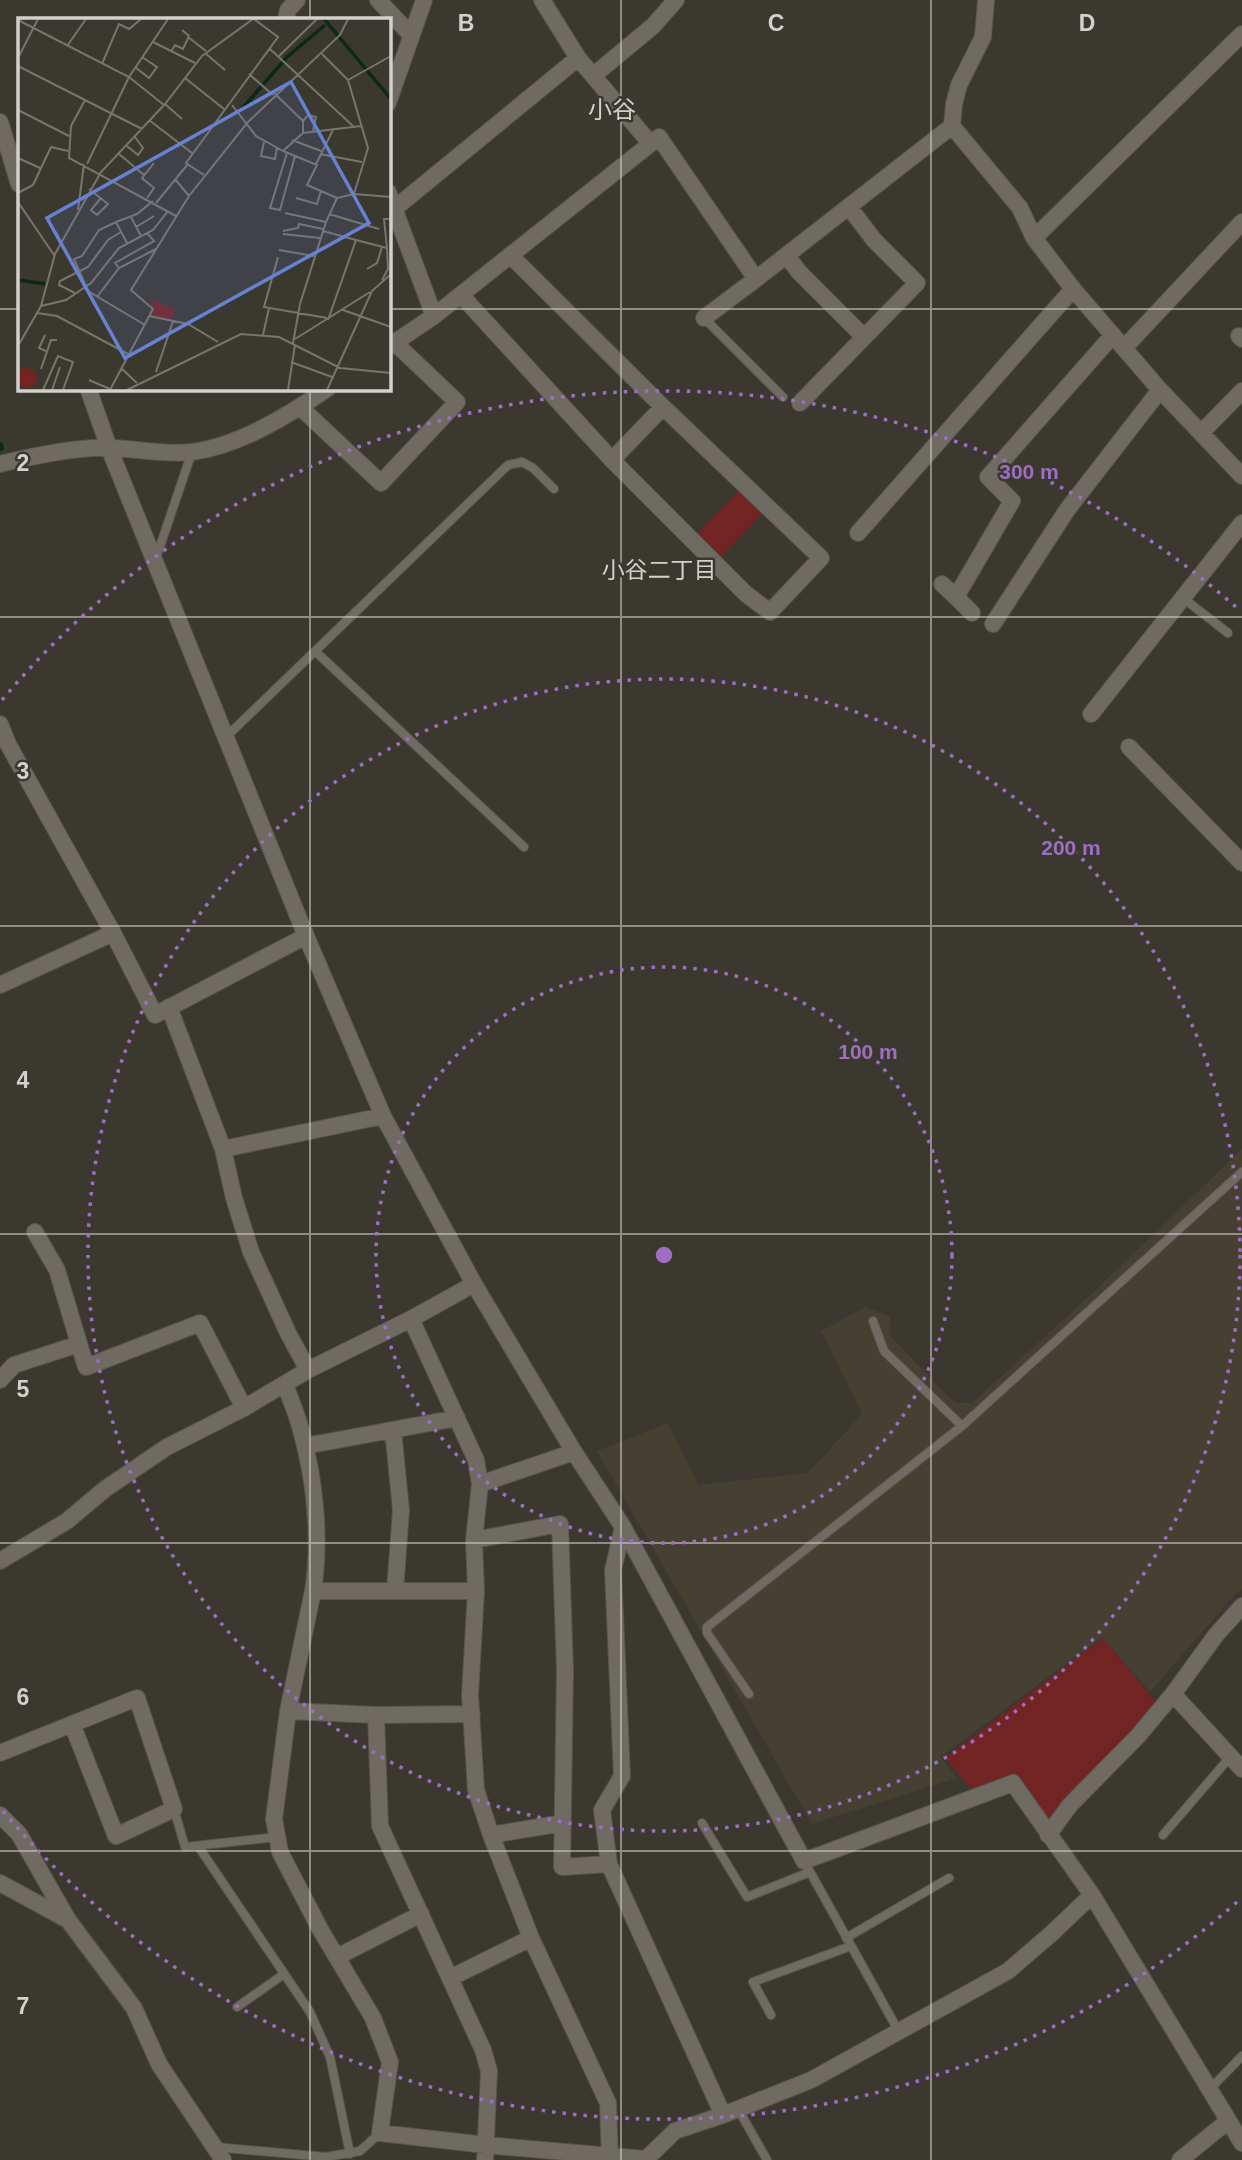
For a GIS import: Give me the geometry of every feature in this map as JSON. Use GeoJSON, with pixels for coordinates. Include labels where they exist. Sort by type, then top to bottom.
{"type":"FeatureCollection","features":[{"type":"Feature","properties":{"kind":"street"},"geometry":{"type":"LineString","coordinates":[[286,18],[288,10],[297,0]]}},
{"type":"Feature","properties":{"kind":"street"},"geometry":{"type":"LineString","coordinates":[[377,0],[411,35]]}},
{"type":"Feature","properties":{"kind":"street"},"geometry":{"type":"LineString","coordinates":[[390,97],[424,0]]}},
{"type":"Feature","properties":{"kind":"street"},"geometry":{"type":"LineString","coordinates":[[542,0],[578,58],[650,142]]}},
{"type":"Feature","properties":{"kind":"street"},"geometry":{"type":"LineString","coordinates":[[594,75],[653,26],[676,0]]}},
{"type":"Feature","properties":{"kind":"street"},"geometry":{"type":"LineString","coordinates":[[986,0],[983,37],[960,85],[954,104],[952,126],[1020,208],[1034,238],[1073,289],[1160,390],[1242,476]]}},
{"type":"Feature","properties":{"kind":"street"},"geometry":{"type":"LineString","coordinates":[[1034,238],[1242,34]]}},
{"type":"Feature","properties":{"kind":"street"},"geometry":{"type":"LineString","coordinates":[[394,209],[578,58]]}},
{"type":"Feature","properties":{"kind":"street"},"geometry":{"type":"LineString","coordinates":[[0,122],[16,167],[0,181]]}},
{"type":"Feature","properties":{"kind":"street"},"geometry":{"type":"LineString","coordinates":[[705,318],[952,126]]}},
{"type":"Feature","properties":{"kind":"street"},"geometry":{"type":"LineString","coordinates":[[300,407],[381,483],[457,402],[392,345],[435,316],[659,137],[757,279]]}},
{"type":"Feature","properties":{"kind":"street"},"geometry":{"type":"LineString","coordinates":[[390,198],[435,316]]}},
{"type":"Feature","properties":{"kind":"street"},"geometry":{"type":"LineString","coordinates":[[800,403],[917,283],[874,240],[849,207]]}},
{"type":"Feature","properties":{"kind":"street"},"geometry":{"type":"LineString","coordinates":[[956,597],[1012,501],[988,477],[1119,342],[1242,222]]}},
{"type":"Feature","properties":{"kind":"street"},"geometry":{"type":"LineString","coordinates":[[461,295],[612,460],[746,594],[770,612],[821,558],[663,407],[510,255]]}},
{"type":"Feature","properties":{"kind":"street"},"geometry":{"type":"LineString","coordinates":[[787,256],[799,272],[864,337]]}},
{"type":"Feature","properties":{"kind":"street"},"geometry":{"type":"LineString","coordinates":[[858,533],[1073,289]]}},
{"type":"Feature","properties":{"kind":"street"},"geometry":{"type":"LineString","coordinates":[[90,390],[109,448],[306,936],[383,1116],[474,1284],[573,1452],[623,1527],[807,1867],[1013,1783],[1092,1895],[1241,2139]]}},
{"type":"Feature","properties":{"kind":"street"},"geometry":{"type":"LineString","coordinates":[[0,464],[38,455],[109,448],[170,454],[192,452],[231,442],[300,407],[325,390]]}},
{"type":"Feature","properties":{"kind":"street"},"geometry":{"type":"LineString","coordinates":[[993,624],[1067,510],[1160,390]]}},
{"type":"Feature","properties":{"kind":"street"},"geometry":{"type":"LineString","coordinates":[[1201,433],[1242,391]]}},
{"type":"Feature","properties":{"kind":"street"},"geometry":{"type":"LineString","coordinates":[[612,460],[663,407]]}},
{"type":"Feature","properties":{"kind":"street"},"geometry":{"type":"LineString","coordinates":[[1091,713],[1242,523]]}},
{"type":"Feature","properties":{"kind":"street"},"geometry":{"type":"LineString","coordinates":[[942,584],[972,613]]}},
{"type":"Feature","properties":{"kind":"street"},"geometry":{"type":"LineString","coordinates":[[0,724],[8,744],[155,1014],[306,936]]}},
{"type":"Feature","properties":{"kind":"street"},"geometry":{"type":"LineString","coordinates":[[1129,747],[1242,863]]}},
{"type":"Feature","properties":{"kind":"street"},"geometry":{"type":"LineString","coordinates":[[0,985],[113,933]]}},
{"type":"Feature","properties":{"kind":"street"},"geometry":{"type":"LineString","coordinates":[[169,1007],[222,1149],[251,1252],[308,1370]]}},
{"type":"Feature","properties":{"kind":"street"},"geometry":{"type":"LineString","coordinates":[[222,1149],[383,1116]]}},
{"type":"Feature","properties":{"kind":"street"},"geometry":{"type":"LineString","coordinates":[[35,1231],[57,1270],[86,1367],[200,1323],[244,1408]]}},
{"type":"Feature","properties":{"kind":"street"},"geometry":{"type":"LineString","coordinates":[[0,1560],[67,1521],[125,1475],[167,1447],[474,1284]]}},
{"type":"Feature","properties":{"kind":"street"},"geometry":{"type":"LineString","coordinates":[[411,1319],[476,1460],[480,1484],[474,1540],[476,1591],[470,1695],[476,1790],[531,1938],[608,2103],[610,2158]]}},
{"type":"Feature","properties":{"kind":"street"},"geometry":{"type":"LineString","coordinates":[[0,1380],[14,1365],[79,1344]]}},
{"type":"Feature","properties":{"kind":"street"},"geometry":{"type":"LineString","coordinates":[[285,1384],[306,1446],[312,1476],[316,1539],[313,1591],[288,1711],[274,1819],[280,1852],[320,1929],[373,2018],[390,2062],[380,2133],[485,2153],[646,2158],[675,2131],[811,2080],[1008,1971],[1092,1895]]}},
{"type":"Feature","properties":{"kind":"street"},"geometry":{"type":"LineString","coordinates":[[306,1446],[457,1418]]}},
{"type":"Feature","properties":{"kind":"street"},"geometry":{"type":"LineString","coordinates":[[393,1430],[401,1510],[394,1591]]}},
{"type":"Feature","properties":{"kind":"street"},"geometry":{"type":"LineString","coordinates":[[480,1484],[573,1452]]}},
{"type":"Feature","properties":{"kind":"street"},"geometry":{"type":"LineString","coordinates":[[474,1540],[560,1524],[565,1671],[562,1867],[609,1864]]}},
{"type":"Feature","properties":{"kind":"street"},"geometry":{"type":"LineString","coordinates":[[623,1527],[613,1570],[622,1776],[602,1810],[609,1864],[731,2112]]}},
{"type":"Feature","properties":{"kind":"street"},"geometry":{"type":"LineString","coordinates":[[313,1591],[476,1591]]}},
{"type":"Feature","properties":{"kind":"street"},"geometry":{"type":"LineString","coordinates":[[1048,1835],[1070,1805],[1138,1736],[1216,1635],[1242,1606]]}},
{"type":"Feature","properties":{"kind":"street"},"geometry":{"type":"LineString","coordinates":[[1173,1694],[1239,1765]]}},
{"type":"Feature","properties":{"kind":"street"},"geometry":{"type":"LineString","coordinates":[[0,1753],[72,1724],[137,1698],[174,1809],[116,1836],[72,1724]]}},
{"type":"Feature","properties":{"kind":"street"},"geometry":{"type":"LineString","coordinates":[[288,1711],[472,1714]]}},
{"type":"Feature","properties":{"kind":"street"},"geometry":{"type":"LineString","coordinates":[[376,1714],[380,1826],[483,2050],[489,2071],[485,2153]]}},
{"type":"Feature","properties":{"kind":"street"},"geometry":{"type":"LineString","coordinates":[[0,1815],[19,1834],[68,1920],[134,2008],[159,2064],[219,2154]]}},
{"type":"Feature","properties":{"kind":"street"},"geometry":{"type":"LineString","coordinates":[[491,1835],[563,1823]]}},
{"type":"Feature","properties":{"kind":"street"},"geometry":{"type":"LineString","coordinates":[[0,1883],[68,1920]]}},
{"type":"Feature","properties":{"kind":"street"},"geometry":{"type":"LineString","coordinates":[[337,1957],[421,1914]]}},
{"type":"Feature","properties":{"kind":"street"},"geometry":{"type":"LineString","coordinates":[[450,1978],[531,1938]]}},
{"type":"Feature","properties":{"kind":"street"},"geometry":{"type":"LineString","coordinates":[[1180,2160],[1228,2121]]}},
{"type":"Feature","properties":{"kind":"lane"},"geometry":{"type":"LineString","coordinates":[[705,318],[783,397]]}},
{"type":"Feature","properties":{"kind":"lane"},"geometry":{"type":"LineString","coordinates":[[155,561],[192,452]]}},
{"type":"Feature","properties":{"kind":"lane"},"geometry":{"type":"LineString","coordinates":[[226,737],[508,465],[522,462],[533,468],[554,489]]}},
{"type":"Feature","properties":{"kind":"lane"},"geometry":{"type":"LineString","coordinates":[[1183,598],[1228,633]]}},
{"type":"Feature","properties":{"kind":"lane"},"geometry":{"type":"LineString","coordinates":[[315,651],[524,847]]}},
{"type":"Feature","properties":{"kind":"lane"},"geometry":{"type":"LineString","coordinates":[[749,1694],[708,1633],[707,1626],[962,1426],[1242,1172]]}},
{"type":"Feature","properties":{"kind":"lane"},"geometry":{"type":"LineString","coordinates":[[873,1321],[884,1351],[962,1426]]}},
{"type":"Feature","properties":{"kind":"lane"},"geometry":{"type":"LineString","coordinates":[[1163,1835],[1239,1765]]}},
{"type":"Feature","properties":{"kind":"lane"},"geometry":{"type":"LineString","coordinates":[[174,1809],[185,1847],[277,1837]]}},
{"type":"Feature","properties":{"kind":"lane"},"geometry":{"type":"LineString","coordinates":[[702,1823],[747,1897],[807,1867],[899,2032]]}},
{"type":"Feature","properties":{"kind":"lane"},"geometry":{"type":"LineString","coordinates":[[198,1846],[310,2012],[330,2057],[350,2154]]}},
{"type":"Feature","properties":{"kind":"lane"},"geometry":{"type":"LineString","coordinates":[[771,2015],[753,1982],[849,1942],[949,1878]]}},
{"type":"Feature","properties":{"kind":"lane"},"geometry":{"type":"LineString","coordinates":[[237,2007],[284,1974]]}},
{"type":"Feature","properties":{"kind":"lane"},"geometry":{"type":"LineString","coordinates":[[1209,2090],[1242,2056]]}},
{"type":"Feature","properties":{"kind":"lane"},"geometry":{"type":"LineString","coordinates":[[731,2112],[767,2160]]}},
{"type":"Feature","properties":{"kind":"lane"},"geometry":{"type":"LineString","coordinates":[[219,2154],[326,2159],[360,2151],[380,2133]]}},
{"type":"Feature","properties":{"kind":"shaded area"},"geometry":{"type":"Polygon","coordinates":[[[738,491],[762,514],[721,557],[697,534],[738,491]]]}},
{"type":"Feature","properties":{"kind":"shaded area"},"geometry":{"type":"Polygon","coordinates":[[[1242,1149],[1242,1589],[1150,1692],[1102,1637],[941,1757],[957,1778],[812,1824],[597,1451],[668,1423],[698,1485],[808,1473],[862,1414],[821,1331],[866,1307],[890,1317],[891,1337],[948,1396],[957,1403],[972,1403],[1086,1299],[1242,1149]]]}},
{"type":"Feature","properties":{"kind":"shaded area"},"geometry":{"type":"Polygon","coordinates":[[[1103,1638],[1157,1703],[1048,1818],[1012,1775],[972,1790],[945,1758],[1103,1638]]]}},
{"type":"Feature","properties":{"kind":"district","name":"小谷"},"geometry":{"type":"Point","coordinates":[612,109]}},
{"type":"Feature","properties":{"kind":"district","name":"小谷二丁目"},"geometry":{"type":"Point","coordinates":[659,570]}}]}
